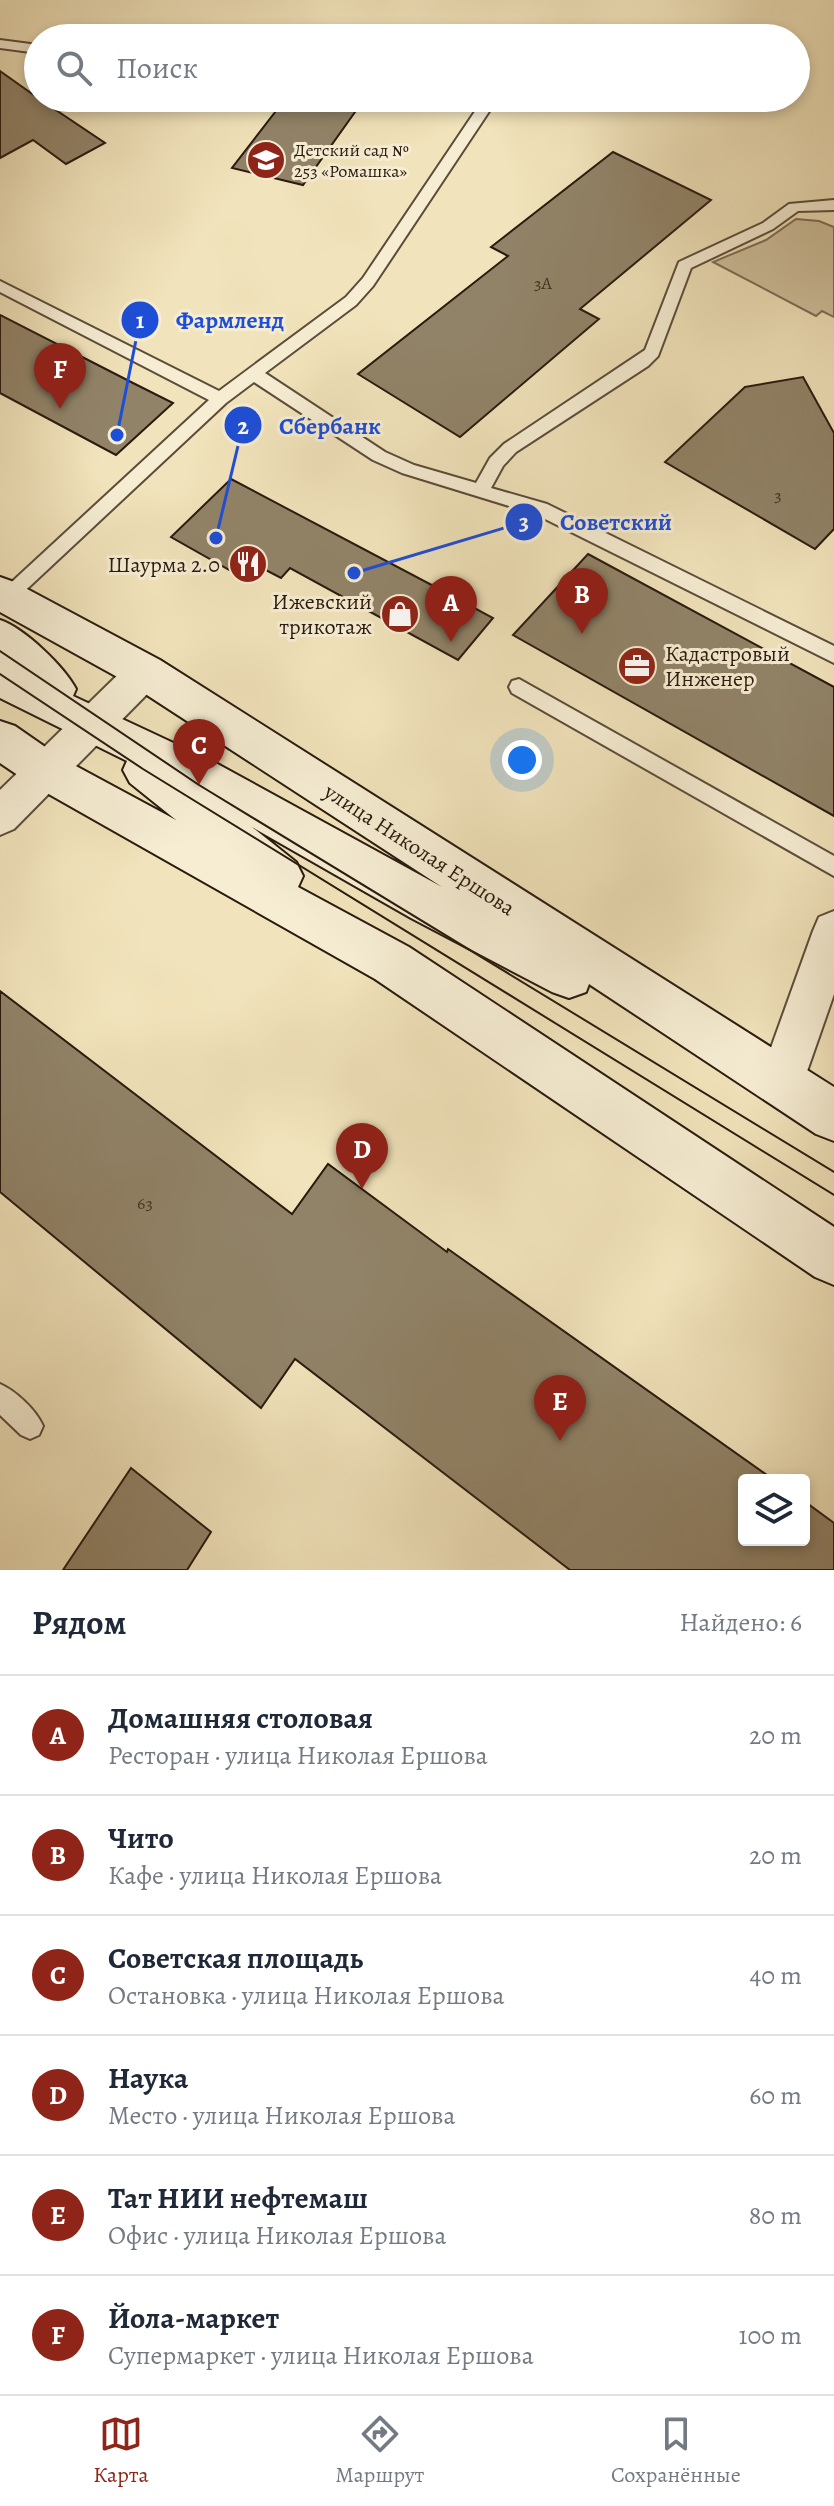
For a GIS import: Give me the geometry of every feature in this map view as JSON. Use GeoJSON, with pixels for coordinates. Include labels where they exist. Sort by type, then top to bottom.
{"type":"FeatureCollection","features":[{"type":"Feature","properties":{"kind":"main road","name":"улица Николая Ершова"},"geometry":{"type":"LineString","coordinates":[[4,594],[145,672],[834,1116]]}},
{"type":"Feature","properties":{"kind":"main road"},"geometry":{"type":"LineString","coordinates":[[0,636],[143,769],[392,963],[834,1258]]}},
{"type":"Feature","properties":{"kind":"main road"},"geometry":{"type":"LineString","coordinates":[[0,677],[197,774],[427,903],[781,1084]]}},
{"type":"Feature","properties":{"kind":"main road"},"geometry":{"type":"LineString","coordinates":[[0,739],[46,771],[392,963]]}},
{"type":"Feature","properties":{"kind":"street"},"geometry":{"type":"LineString","coordinates":[[0,817],[145,672]]}},
{"type":"Feature","properties":{"kind":"street"},"geometry":{"type":"LineString","coordinates":[[781,1084],[834,931]]}},
{"type":"Feature","properties":{"kind":"lane"},"geometry":{"type":"LineString","coordinates":[[0,44],[24,47]]}},
{"type":"Feature","properties":{"kind":"lane"},"geometry":{"type":"LineString","coordinates":[[4,594],[220,399],[357,295],[481,112]]}},
{"type":"Feature","properties":{"kind":"lane"},"geometry":{"type":"LineString","coordinates":[[481,491],[496,462],[505,453],[642,362],[652,352],[684,265],[768,226],[794,207],[834,205]]}},
{"type":"Feature","properties":{"kind":"lane"},"geometry":{"type":"LineString","coordinates":[[0,286],[220,399]]}},
{"type":"Feature","properties":{"kind":"lane"},"geometry":{"type":"LineString","coordinates":[[253,373],[379,456],[408,469],[549,513],[834,655]]}},
{"type":"Feature","properties":{"kind":"lane"},"geometry":{"type":"LineString","coordinates":[[519,687],[834,867]]}},
{"type":"Feature","properties":{"kind":"lane"},"geometry":{"type":"LineString","coordinates":[[0,1397],[30,1426]]}},
{"type":"Feature","properties":{"kind":"shaded area"},"geometry":{"type":"Polygon","coordinates":[[[796,219],[819,221],[834,227],[834,317],[822,311],[816,316],[713,262],[766,240],[796,219]]]}},
{"type":"Feature","properties":{"kind":"building"},"geometry":{"type":"Polygon","coordinates":[[[0,71],[24,88],[24,112],[59,112],[105,143],[66,164],[33,140],[0,158],[0,71]]]}},
{"type":"Feature","properties":{"kind":"building"},"geometry":{"type":"Polygon","coordinates":[[[275,112],[355,112],[303,185],[232,168],[275,112]]]}},
{"type":"Feature","properties":{"kind":"building"},"geometry":{"type":"Polygon","coordinates":[[[613,152],[711,200],[580,309],[599,319],[460,437],[358,374],[508,256],[491,247],[613,152]]]}},
{"type":"Feature","properties":{"kind":"building"},"geometry":{"type":"Polygon","coordinates":[[[0,315],[173,403],[116,455],[0,393],[0,315]]]}},
{"type":"Feature","properties":{"kind":"building"},"geometry":{"type":"Polygon","coordinates":[[[803,377],[834,433],[834,529],[815,549],[665,462],[745,387],[803,377]]]}},
{"type":"Feature","properties":{"kind":"building"},"geometry":{"type":"Polygon","coordinates":[[[231,479],[493,618],[458,660],[290,568],[281,578],[260,567],[247,580],[171,537],[231,479]]]}},
{"type":"Feature","properties":{"kind":"building"},"geometry":{"type":"Polygon","coordinates":[[[588,554],[834,687],[834,816],[513,635],[588,554]]]}},
{"type":"Feature","properties":{"kind":"building"},"geometry":{"type":"Polygon","coordinates":[[[0,991],[292,1214],[328,1164],[447,1252],[448,1249],[766,1474],[738,1474],[738,1546],[810,1546],[810,1505],[834,1523],[834,1570],[570,1570],[295,1359],[261,1408],[0,1192],[0,991]]]}},
{"type":"Feature","properties":{"kind":"building"},"geometry":{"type":"Polygon","coordinates":[[[131,1468],[211,1532],[187,1570],[63,1570],[131,1468]]]}},
{"type":"Feature","properties":{"kind":"tram line"},"geometry":{"type":"LineString","coordinates":[[0,651],[199,785],[834,1172]]}},
{"type":"Feature","properties":{"kind":"tram line"},"geometry":{"type":"LineString","coordinates":[[0,674],[143,769],[834,1195]]}},
{"type":"Feature","properties":{"kind":"place","name":"Детский сад № 253 «Ромашка»"},"geometry":{"type":"Point","coordinates":[266,160]}},
{"type":"Feature","properties":{"kind":"place","name":"Йола-маркет"},"geometry":{"type":"Point","coordinates":[60,409]}},
{"type":"Feature","properties":{"kind":"place","name":"Фармленд"},"geometry":{"type":"Point","coordinates":[117,435]}},
{"type":"Feature","properties":{"kind":"place","name":"Сбербанк"},"geometry":{"type":"Point","coordinates":[216,538]}},
{"type":"Feature","properties":{"kind":"place","name":"Шаурма 2.0"},"geometry":{"type":"Point","coordinates":[248,564]}},
{"type":"Feature","properties":{"kind":"place","name":"Советский"},"geometry":{"type":"Point","coordinates":[354,573]}},
{"type":"Feature","properties":{"kind":"place","name":"Ижевский трикотаж"},"geometry":{"type":"Point","coordinates":[400,614]}},
{"type":"Feature","properties":{"kind":"place","name":"Чито"},"geometry":{"type":"Point","coordinates":[582,634]}},
{"type":"Feature","properties":{"kind":"place","name":"Домашняя столовая"},"geometry":{"type":"Point","coordinates":[451,642]}},
{"type":"Feature","properties":{"kind":"place","name":"Кадастровый Инженер"},"geometry":{"type":"Point","coordinates":[637,666]}},
{"type":"Feature","properties":{"kind":"place","name":"Советская площадь"},"geometry":{"type":"Point","coordinates":[199,785]}},
{"type":"Feature","properties":{"kind":"place","name":"Наука"},"geometry":{"type":"Point","coordinates":[362,1189]}},
{"type":"Feature","properties":{"kind":"place","name":"Тат НИИ нефтемаш"},"geometry":{"type":"Point","coordinates":[560,1441]}}]}
